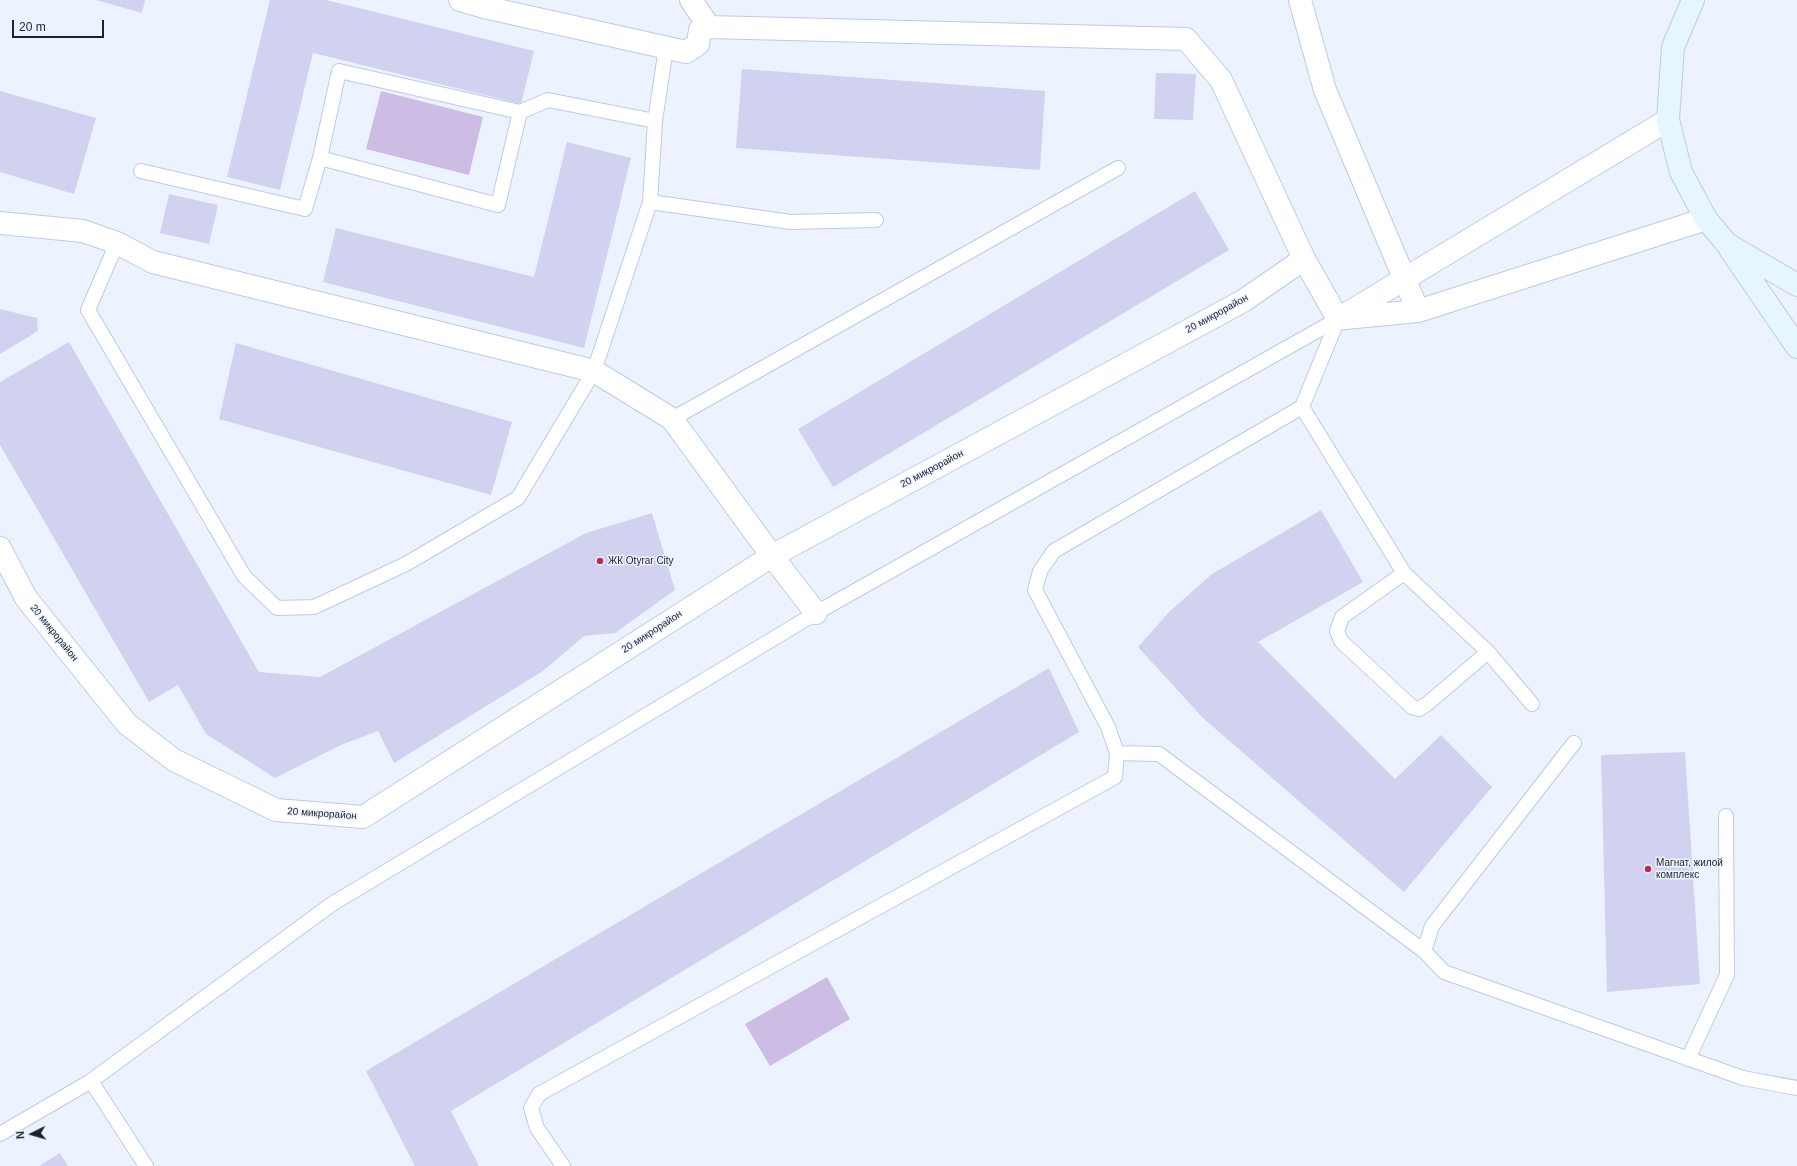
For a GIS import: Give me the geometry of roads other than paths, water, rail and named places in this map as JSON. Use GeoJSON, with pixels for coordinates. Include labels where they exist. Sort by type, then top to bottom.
{"type":"FeatureCollection","features":[{"type":"Feature","properties":{"kind":"main road"},"geometry":{"type":"LineString","coordinates":[[1693,0],[1673,47],[1668,120],[1681,172],[1706,219],[1727,244],[1797,347]]}},
{"type":"Feature","properties":{"kind":"main road"},"geometry":{"type":"LineString","coordinates":[[1727,244],[1797,285]]}},
{"type":"Feature","properties":{"kind":"street"},"geometry":{"type":"LineString","coordinates":[[460,0],[484,7],[686,52],[698,44],[700,30],[709,27],[1186,39],[1221,80],[1304,259],[1338,319]]}},
{"type":"Feature","properties":{"kind":"street"},"geometry":{"type":"LineString","coordinates":[[691,0],[709,27]]}},
{"type":"Feature","properties":{"kind":"street"},"geometry":{"type":"LineString","coordinates":[[1300,0],[1325,90],[1418,310]]}},
{"type":"Feature","properties":{"kind":"street"},"geometry":{"type":"LineString","coordinates":[[1338,319],[1668,120]]}},
{"type":"Feature","properties":{"kind":"street"},"geometry":{"type":"LineString","coordinates":[[1338,319],[1418,310],[1706,219]]}},
{"type":"Feature","properties":{"kind":"street"},"geometry":{"type":"LineString","coordinates":[[0,223],[83,231],[117,243],[153,262],[594,371],[672,419],[772,556],[816,613]]}},
{"type":"Feature","properties":{"kind":"street","name":"20 микрорайон"},"geometry":{"type":"LineString","coordinates":[[0,548],[26,598],[127,724],[174,760],[276,810],[363,817],[772,556],[1243,301],[1304,259]]}},
{"type":"Feature","properties":{"kind":"lane"},"geometry":{"type":"LineString","coordinates":[[117,243],[88,310],[244,576],[277,608],[314,607],[406,564],[518,498],[594,371],[650,202],[655,121],[666,48]]}},
{"type":"Feature","properties":{"kind":"lane"},"geometry":{"type":"LineString","coordinates":[[141,171],[305,209],[320,158],[339,71],[520,112],[548,100],[655,121]]}},
{"type":"Feature","properties":{"kind":"lane"},"geometry":{"type":"LineString","coordinates":[[320,158],[498,205],[520,112]]}},
{"type":"Feature","properties":{"kind":"lane"},"geometry":{"type":"LineString","coordinates":[[672,419],[1118,168]]}},
{"type":"Feature","properties":{"kind":"lane"},"geometry":{"type":"LineString","coordinates":[[650,202],[791,222],[876,220]]}},
{"type":"Feature","properties":{"kind":"lane"},"geometry":{"type":"LineString","coordinates":[[563,1166],[537,1128],[531,1108],[539,1094],[1115,777],[1117,753],[1108,727],[1035,590],[1040,571],[1054,551],[1302,407],[1338,319]]}},
{"type":"Feature","properties":{"kind":"lane"},"geometry":{"type":"LineString","coordinates":[[0,1134],[91,1081],[332,904],[816,613],[1338,319]]}},
{"type":"Feature","properties":{"kind":"lane"},"geometry":{"type":"LineString","coordinates":[[1302,407],[1404,572],[1488,652],[1532,704]]}},
{"type":"Feature","properties":{"kind":"lane"},"geometry":{"type":"LineString","coordinates":[[1404,572],[1342,617],[1337,631],[1341,641],[1412,707],[1420,709],[1488,652]]}},
{"type":"Feature","properties":{"kind":"lane"},"geometry":{"type":"LineString","coordinates":[[1424,951],[1432,926],[1574,742]]}},
{"type":"Feature","properties":{"kind":"lane"},"geometry":{"type":"LineString","coordinates":[[1117,753],[1159,754],[1424,951],[1444,972],[1743,1078],[1797,1088]]}},
{"type":"Feature","properties":{"kind":"lane"},"geometry":{"type":"LineString","coordinates":[[1688,1059],[1727,975],[1726,816]]}},
{"type":"Feature","properties":{"kind":"lane"},"geometry":{"type":"LineString","coordinates":[[91,1081],[146,1166]]}},
{"type":"Feature","properties":{"kind":"place","name":"ЖК Otyrar City"},"geometry":{"type":"Point","coordinates":[600,561]}},
{"type":"Feature","properties":{"kind":"place","name":"Магнат, жилой комплекс"},"geometry":{"type":"Point","coordinates":[1648,869]}}]}
